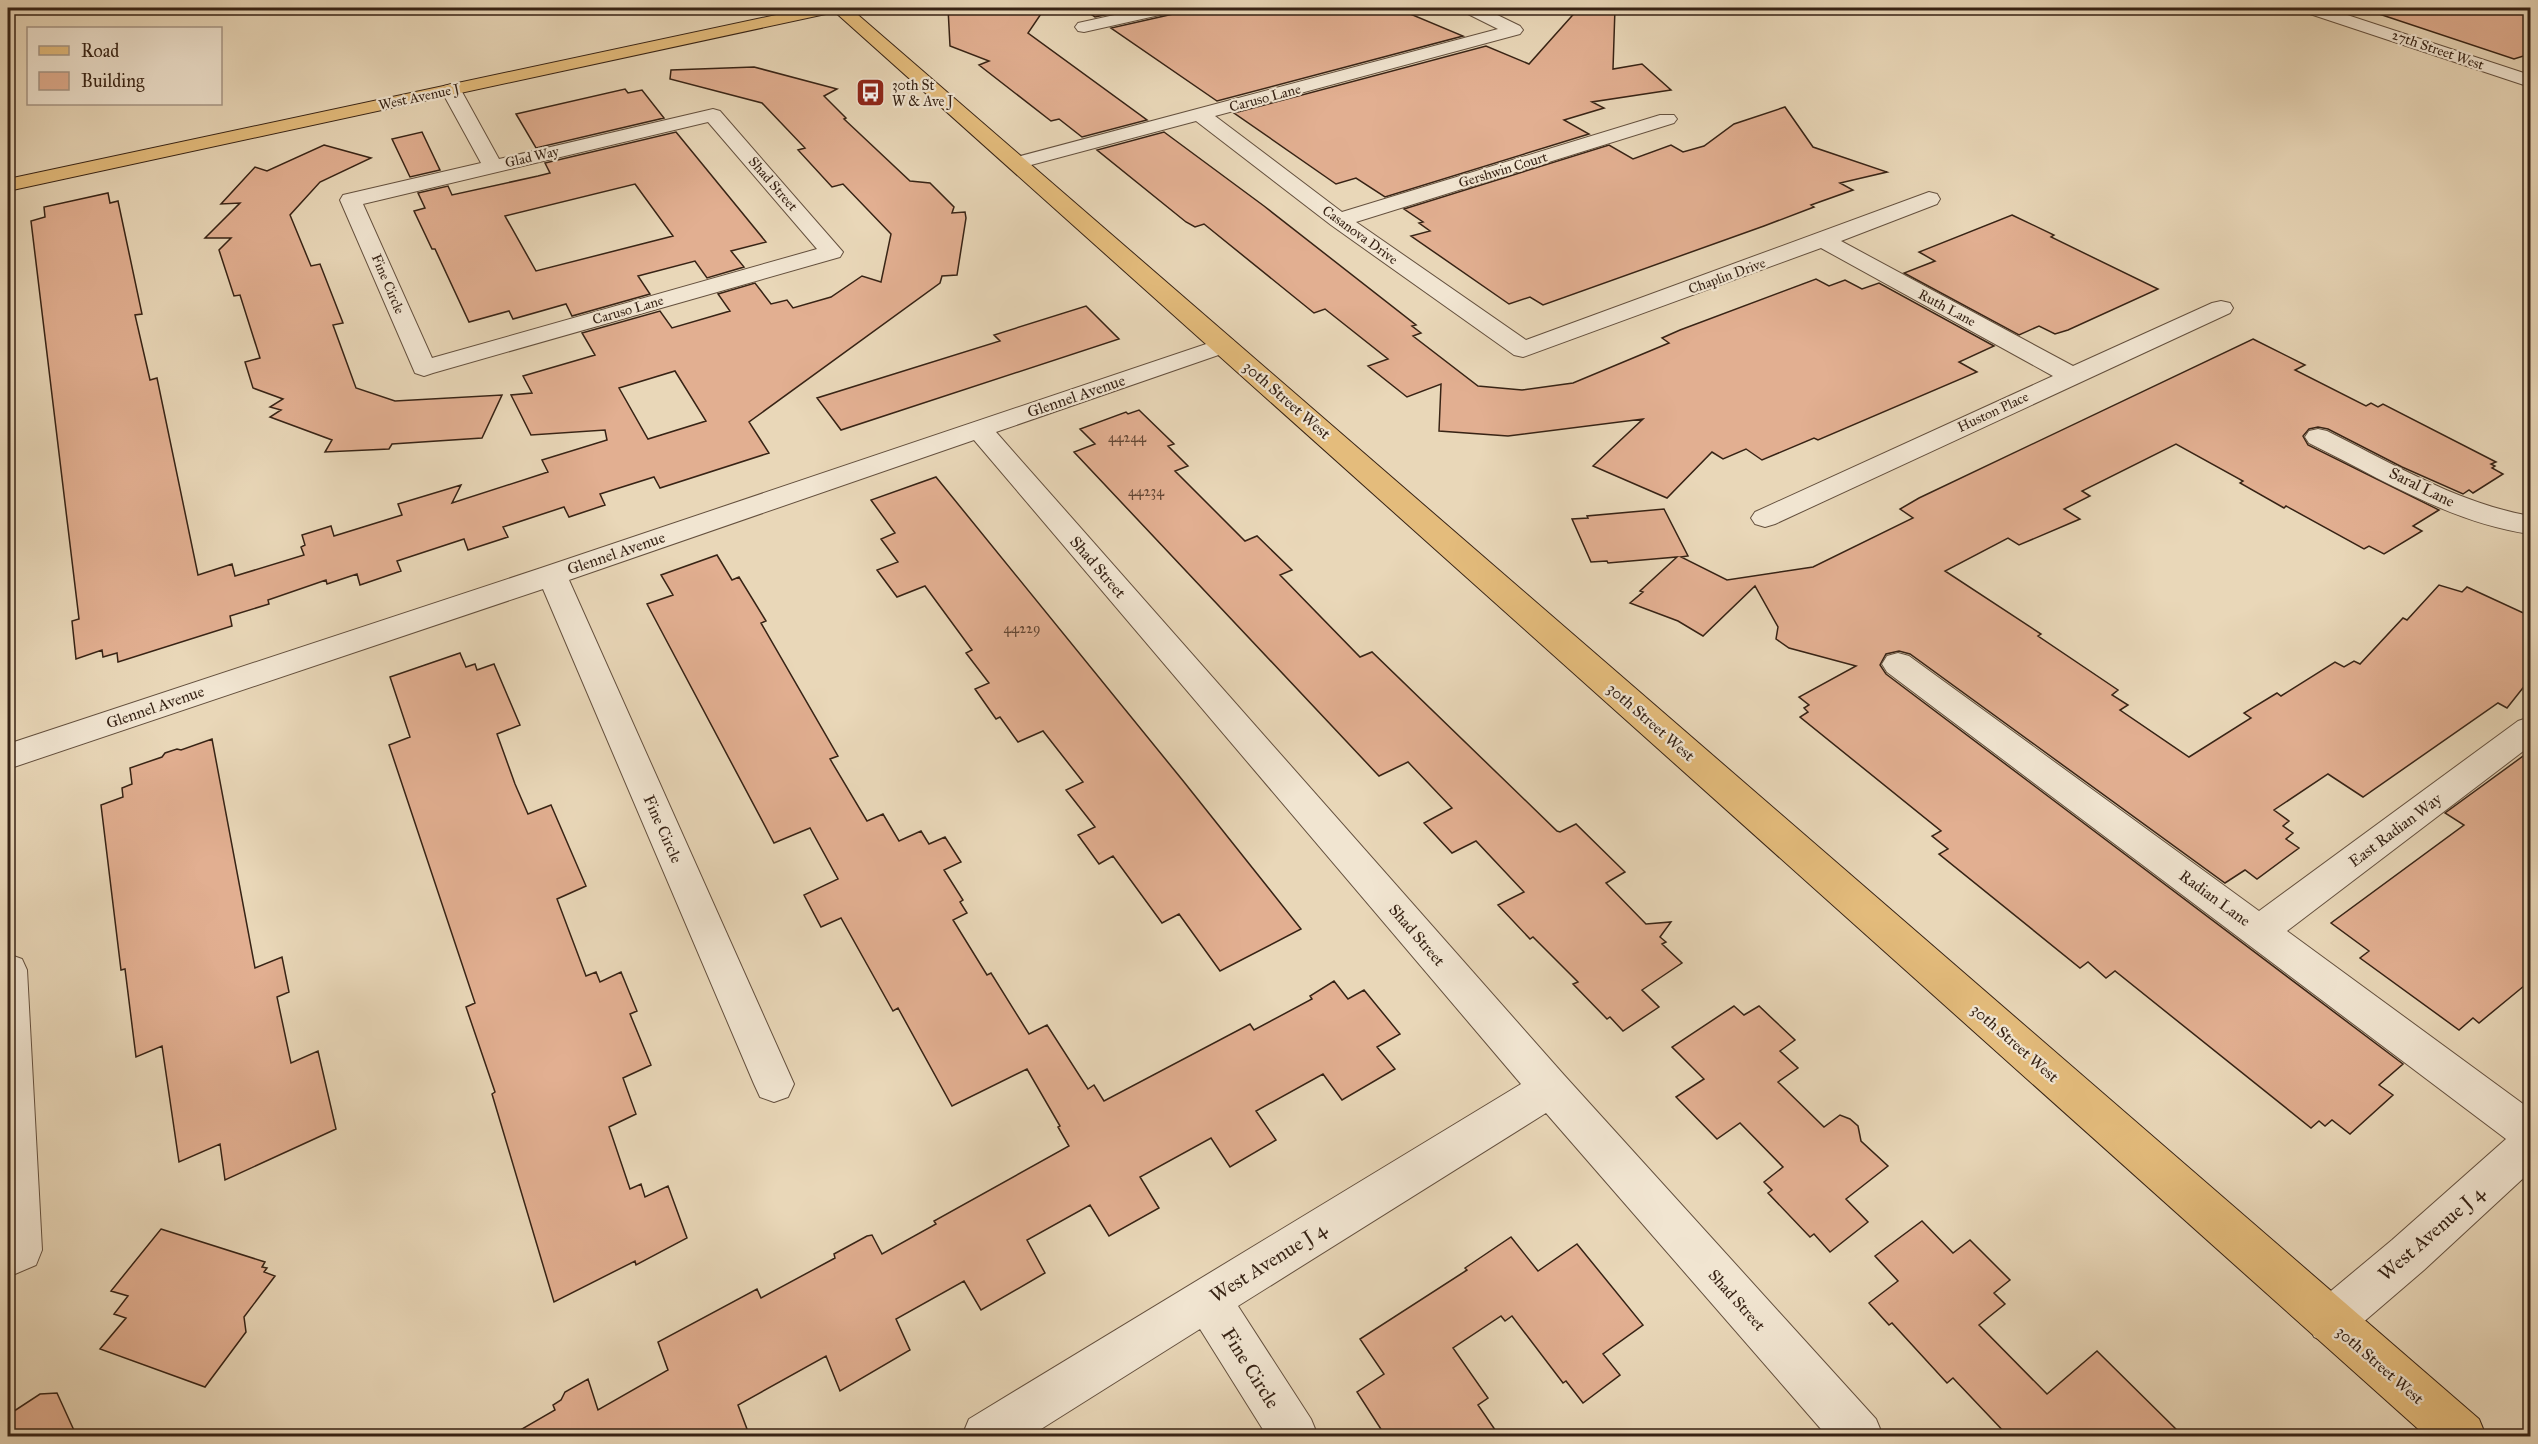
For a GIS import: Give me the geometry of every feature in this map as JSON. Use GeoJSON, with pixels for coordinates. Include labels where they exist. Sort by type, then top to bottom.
{"type":"FeatureCollection","features":[{"type":"Feature","properties":{"kind":"main road","name":"West Avenue J"},"geometry":{"type":"LineString","coordinates":[[8,185],[831,8]]}},
{"type":"Feature","properties":{"kind":"main road","name":"30th Street West"},"geometry":{"type":"LineString","coordinates":[[840,8],[2462,1437]]}},
{"type":"Feature","properties":{"kind":"street"},"geometry":{"type":"LineString","coordinates":[[1084,27],[1167,8]]}},
{"type":"Feature","properties":{"kind":"street","name":"Caruso Lane"},"geometry":{"type":"LineString","coordinates":[[1016,163],[1514,30],[1470,8]]}},
{"type":"Feature","properties":{"kind":"street","name":"27th Street West"},"geometry":{"type":"LineString","coordinates":[[2310,8],[2530,81]]}},
{"type":"Feature","properties":{"kind":"street"},"geometry":{"type":"LineString","coordinates":[[451,90],[493,166]]}},
{"type":"Feature","properties":{"kind":"street","name":"Glad Way"},"geometry":{"type":"LineString","coordinates":[[351,200],[713,115]]}},
{"type":"Feature","properties":{"kind":"street","name":"Shad Street"},"geometry":{"type":"LineString","coordinates":[[713,115],[832,252]]}},
{"type":"Feature","properties":{"kind":"street","name":"Casanova Drive"},"geometry":{"type":"LineString","coordinates":[[1201,115],[1339,220],[1523,350]]}},
{"type":"Feature","properties":{"kind":"street","name":"Gershwin Court"},"geometry":{"type":"LineString","coordinates":[[1339,220],[1667,119]]}},
{"type":"Feature","properties":{"kind":"street","name":"Chaplin Drive"},"geometry":{"type":"LineString","coordinates":[[1523,350],[1929,199]]}},
{"type":"Feature","properties":{"kind":"street","name":"Fine Circle"},"geometry":{"type":"LineString","coordinates":[[351,200],[424,368]]}},
{"type":"Feature","properties":{"kind":"street","name":"Ruth Lane"},"geometry":{"type":"LineString","coordinates":[[1822,240],[2072,376]]}},
{"type":"Feature","properties":{"kind":"street","name":"Caruso Lane"},"geometry":{"type":"LineString","coordinates":[[424,368],[832,252]]}},
{"type":"Feature","properties":{"kind":"street","name":"Huston Place"},"geometry":{"type":"LineString","coordinates":[[1765,518],[2222,308]]}},
{"type":"Feature","properties":{"kind":"street","name":"Glennel Avenue"},"geometry":{"type":"LineString","coordinates":[[8,757],[552,575],[1224,345]]}},
{"type":"Feature","properties":{"kind":"street","name":"Shad Street"},"geometry":{"type":"LineString","coordinates":[[979,429],[1550,1088],[1858,1437]]}},
{"type":"Feature","properties":{"kind":"street","name":"Saral Lane"},"geometry":{"type":"LineString","coordinates":[[2318,436],[2461,507],[2517,524],[2530,525]]}},
{"type":"Feature","properties":{"kind":"street","name":"Fine Circle"},"geometry":{"type":"LineString","coordinates":[[552,575],[774,1084]]}},
{"type":"Feature","properties":{"kind":"street","name":"Radian Lane"},"geometry":{"type":"LineString","coordinates":[[1898,664],[2530,1133]]}},
{"type":"Feature","properties":{"kind":"street","name":"East Radian Way"},"geometry":{"type":"LineString","coordinates":[[2260,931],[2530,729]]}},
{"type":"Feature","properties":{"kind":"street"},"geometry":{"type":"LineString","coordinates":[[8,970],[14,1252]]}},
{"type":"Feature","properties":{"kind":"street","name":"West Avenue J 4"},"geometry":{"type":"LineString","coordinates":[[986,1437],[1550,1088]]}},
{"type":"Feature","properties":{"kind":"street","name":"West Avenue J 4"},"geometry":{"type":"LineString","coordinates":[[2330,1320],[2408,1255],[2530,1145]]}},
{"type":"Feature","properties":{"kind":"street","name":"Fine Circle"},"geometry":{"type":"LineString","coordinates":[[1208,1300],[1294,1437]]}},
{"type":"Feature","properties":{"kind":"building"},"geometry":{"type":"Polygon","coordinates":[[[948,8],[1045,8],[1028,33],[1147,120],[1082,137],[1059,119],[1051,121],[979,65],[989,61],[950,46],[948,8]]]}},
{"type":"Feature","properties":{"kind":"building"},"geometry":{"type":"Polygon","coordinates":[[[1082,8],[1138,8],[1095,17],[1082,8]]]}},
{"type":"Feature","properties":{"kind":"building"},"geometry":{"type":"Polygon","coordinates":[[[1178,8],[1396,8],[1463,36],[1217,101],[1111,28],[1173,14],[1178,8]]]}},
{"type":"Feature","properties":{"kind":"building"},"geometry":{"type":"Polygon","coordinates":[[[1579,8],[1615,8],[1613,69],[1642,64],[1671,90],[1592,102],[1604,108],[1564,120],[1589,134],[1385,197],[1356,178],[1336,184],[1234,113],[1486,46],[1529,64],[1579,8]]]}},
{"type":"Feature","properties":{"kind":"building"},"geometry":{"type":"Polygon","coordinates":[[[2377,8],[2530,8],[2530,54],[2514,59],[2376,13],[2377,8]]]}},
{"type":"Feature","properties":{"kind":"building"},"geometry":{"type":"Polygon","coordinates":[[[754,67],[837,89],[824,96],[846,118],[844,119],[910,181],[930,183],[954,207],[952,213],[965,212],[957,275],[942,276],[940,283],[749,422],[769,453],[660,488],[654,477],[600,494],[605,505],[569,517],[564,507],[503,527],[508,537],[468,550],[464,539],[397,561],[401,571],[360,585],[357,574],[327,584],[326,580],[268,600],[269,604],[230,616],[232,626],[118,662],[117,653],[103,657],[102,650],[76,659],[72,621],[79,619],[31,221],[45,217],[44,207],[108,193],[110,203],[118,201],[142,314],[135,315],[150,380],[157,378],[198,575],[232,564],[235,576],[304,555],[301,547],[305,545],[302,535],[331,526],[334,536],[402,515],[398,504],[461,485],[452,503],[548,472],[542,460],[607,440],[605,430],[531,435],[511,395],[532,393],[523,376],[595,355],[582,333],[660,311],[672,328],[730,311],[718,294],[755,283],[771,304],[787,300],[793,308],[831,297],[862,276],[881,282],[891,234],[843,184],[832,187],[798,150],[805,148],[762,103],[670,79],[671,70],[754,67]],[[675,371],[619,388],[648,439],[706,421],[675,371]]]}},
{"type":"Feature","properties":{"kind":"building"},"geometry":{"type":"Polygon","coordinates":[[[625,89],[628,93],[642,90],[664,118],[536,148],[516,114],[625,89]]]}},
{"type":"Feature","properties":{"kind":"building"},"geometry":{"type":"Polygon","coordinates":[[[1785,107],[1813,147],[1887,172],[1840,183],[1853,190],[1811,205],[1814,207],[1764,226],[1543,305],[1530,297],[1509,304],[1411,236],[1430,231],[1419,223],[1423,222],[1404,209],[1609,145],[1633,159],[1671,145],[1683,152],[1704,146],[1734,124],[1785,107]]]}},
{"type":"Feature","properties":{"kind":"building"},"geometry":{"type":"Polygon","coordinates":[[[422,132],[440,170],[410,177],[392,139],[422,132]]]}},
{"type":"Feature","properties":{"kind":"building"},"geometry":{"type":"Polygon","coordinates":[[[676,132],[766,242],[731,251],[744,267],[707,278],[695,261],[638,276],[650,294],[572,316],[566,304],[513,319],[509,311],[469,322],[435,249],[432,249],[414,211],[425,208],[418,193],[448,186],[452,195],[550,173],[545,163],[676,132]],[[635,184],[505,216],[536,271],[673,236],[635,184]]]}},
{"type":"Feature","properties":{"kind":"building"},"geometry":{"type":"Polygon","coordinates":[[[1164,132],[1264,206],[1416,325],[1412,326],[1421,333],[1413,336],[1478,386],[1522,390],[1573,383],[1669,343],[1662,338],[1680,330],[1816,279],[1829,286],[1845,280],[1862,289],[1879,283],[1994,346],[1959,362],[1977,372],[1818,440],[1814,438],[1762,460],[1746,449],[1723,459],[1712,452],[1667,498],[1593,466],[1643,419],[1508,436],[1439,431],[1441,384],[1407,397],[1368,366],[1388,359],[1325,309],[1314,313],[1204,224],[1195,227],[1186,222],[1097,150],[1164,132]]]}},
{"type":"Feature","properties":{"kind":"building"},"geometry":{"type":"Polygon","coordinates":[[[324,145],[371,158],[320,182],[290,215],[311,266],[320,264],[343,323],[333,325],[356,388],[395,401],[502,395],[482,438],[392,444],[389,449],[325,452],[332,440],[270,417],[281,410],[270,407],[283,399],[253,388],[245,362],[260,358],[240,295],[234,296],[219,250],[231,238],[205,238],[240,203],[221,204],[255,167],[267,171],[324,145]]]}},
{"type":"Feature","properties":{"kind":"building"},"geometry":{"type":"Polygon","coordinates":[[[2012,215],[2054,235],[2051,237],[2158,289],[2068,330],[2055,334],[2039,326],[2019,335],[1904,273],[1935,261],[1919,252],[2012,215]]]}},
{"type":"Feature","properties":{"kind":"building"},"geometry":{"type":"Polygon","coordinates":[[[1086,306],[1119,339],[841,430],[817,398],[1000,341],[994,335],[1086,306]]]}},
{"type":"Feature","properties":{"kind":"building"},"geometry":{"type":"Polygon","coordinates":[[[2253,339],[2305,365],[2295,370],[2366,406],[2371,403],[2378,407],[2383,404],[2496,462],[2491,464],[2495,466],[2492,468],[2503,474],[2473,493],[2469,490],[2463,494],[2402,467],[2328,429],[2318,427],[2309,429],[2303,436],[2308,445],[2439,510],[2413,526],[2422,531],[2384,554],[2369,546],[2364,549],[2286,506],[2284,508],[2240,483],[2243,481],[2176,444],[2082,491],[2090,496],[2064,509],[2080,519],[2019,545],[2008,538],[1945,571],[2041,634],[2038,636],[2118,690],[2112,695],[2128,705],[2120,710],[2189,757],[2251,718],[2244,713],[2277,693],[2281,696],[2335,662],[2344,667],[2354,661],[2360,664],[2403,618],[2407,620],[2439,585],[2462,592],[2467,587],[2530,616],[2530,679],[2507,708],[2498,703],[2363,797],[2328,774],[2274,810],[2289,821],[2283,826],[2293,833],[2286,839],[2299,848],[2257,879],[2245,870],[2225,883],[1910,654],[1899,651],[1886,654],[1880,665],[1886,674],[2403,1064],[2379,1085],[2393,1095],[2350,1134],[2332,1120],[2325,1126],[2319,1121],[2311,1128],[2115,971],[2106,978],[2088,962],[2080,968],[1939,854],[1948,849],[1932,836],[1941,831],[1800,717],[1808,712],[1804,708],[1809,705],[1799,697],[1856,666],[1789,648],[1776,639],[1778,627],[1755,586],[1703,636],[1678,621],[1630,603],[1677,557],[1608,563],[1607,561],[1591,562],[1572,519],[1664,509],[1688,556],[1681,557],[1727,580],[1813,567],[1913,518],[1900,509],[1919,498],[2253,339]]]}},
{"type":"Feature","properties":{"kind":"building"},"geometry":{"type":"Polygon","coordinates":[[[1139,410],[1174,444],[1168,446],[1188,466],[1175,471],[1245,541],[1257,536],[1292,570],[1280,575],[1360,657],[1372,652],[1557,831],[1560,832],[1576,824],[1625,872],[1606,883],[1646,924],[1671,922],[1660,937],[1666,942],[1662,944],[1682,963],[1642,990],[1659,1007],[1623,1031],[1610,1017],[1607,1019],[1573,984],[1578,982],[1533,937],[1530,939],[1498,905],[1524,892],[1476,841],[1452,853],[1424,823],[1452,808],[1408,762],[1379,776],[1074,452],[1095,444],[1080,429],[1126,412],[1128,414],[1139,410]]]}},
{"type":"Feature","properties":{"kind":"building"},"geometry":{"type":"Polygon","coordinates":[[[936,477],[1301,929],[1220,971],[1179,914],[1162,923],[1113,856],[1099,864],[1078,835],[1095,827],[1066,790],[1083,782],[1043,731],[1018,742],[1000,717],[996,719],[975,689],[989,683],[966,653],[972,650],[925,586],[897,597],[877,570],[898,562],[881,539],[895,533],[871,500],[936,477]]]}},
{"type":"Feature","properties":{"kind":"building"},"geometry":{"type":"Polygon","coordinates":[[[717,555],[732,580],[739,577],[766,621],[761,623],[838,756],[830,759],[867,821],[883,814],[899,841],[921,831],[929,844],[945,837],[961,862],[944,870],[963,900],[960,902],[967,913],[953,920],[987,975],[991,973],[1029,1034],[1047,1025],[1088,1089],[1094,1085],[1104,1101],[1250,1024],[1254,1030],[1312,999],[1310,996],[1334,981],[1348,999],[1364,990],[1400,1034],[1377,1047],[1395,1069],[1342,1100],[1323,1074],[1256,1111],[1276,1140],[1230,1167],[1211,1138],[1140,1177],[1159,1208],[1109,1236],[1090,1205],[1027,1240],[1045,1273],[981,1310],[964,1281],[896,1319],[910,1350],[840,1391],[826,1356],[738,1405],[750,1437],[508,1437],[555,1410],[553,1405],[561,1400],[565,1392],[588,1379],[598,1410],[668,1370],[658,1342],[757,1289],[761,1298],[835,1258],[834,1254],[867,1236],[872,1235],[882,1254],[936,1224],[934,1221],[1069,1146],[1027,1069],[952,1106],[898,1008],[893,1011],[841,918],[821,927],[804,895],[838,879],[810,828],[774,843],[647,604],[673,595],[661,575],[717,555]]]}},
{"type":"Feature","properties":{"kind":"building"},"geometry":{"type":"Polygon","coordinates":[[[460,653],[466,667],[475,664],[477,670],[494,664],[520,725],[497,734],[515,784],[528,814],[551,805],[586,886],[557,899],[586,976],[596,972],[600,982],[621,972],[637,1011],[630,1014],[651,1065],[623,1078],[636,1114],[609,1127],[630,1189],[641,1184],[645,1197],[668,1186],[687,1238],[636,1265],[635,1261],[554,1302],[492,1094],[495,1092],[466,1007],[475,1003],[389,745],[410,737],[390,677],[460,653]]]}},
{"type":"Feature","properties":{"kind":"building"},"geometry":{"type":"Polygon","coordinates":[[[212,739],[255,968],[282,957],[289,992],[277,997],[291,1063],[318,1051],[336,1129],[225,1180],[220,1144],[179,1162],[162,1046],[136,1057],[125,969],[121,970],[101,805],[123,797],[122,788],[132,784],[130,768],[162,757],[165,753],[212,739]]]}},
{"type":"Feature","properties":{"kind":"building"},"geometry":{"type":"Polygon","coordinates":[[[2530,751],[2530,981],[2479,1023],[2473,1018],[2459,1030],[2360,958],[2369,951],[2331,923],[2464,825],[2445,813],[2530,751]]]}},
{"type":"Feature","properties":{"kind":"building"},"geometry":{"type":"Polygon","coordinates":[[[1734,1006],[1744,1015],[1759,1006],[1795,1040],[1780,1051],[1798,1068],[1778,1082],[1824,1127],[1840,1115],[1850,1119],[1858,1126],[1861,1141],[1888,1166],[1846,1199],[1868,1222],[1830,1252],[1814,1234],[1810,1237],[1768,1193],[1772,1190],[1764,1182],[1783,1167],[1740,1123],[1717,1139],[1676,1097],[1704,1079],[1672,1047],[1734,1006]]]}},
{"type":"Feature","properties":{"kind":"building"},"geometry":{"type":"Polygon","coordinates":[[[1922,1221],[1953,1253],[1970,1240],[2010,1280],[1994,1293],[2005,1304],[1979,1325],[2047,1394],[2097,1351],[2184,1437],[2009,1437],[1953,1378],[1947,1383],[1892,1323],[1889,1325],[1869,1303],[1898,1281],[1875,1256],[1922,1221]]]}},
{"type":"Feature","properties":{"kind":"building"},"geometry":{"type":"Polygon","coordinates":[[[161,1229],[265,1262],[262,1267],[267,1268],[264,1272],[275,1276],[244,1317],[246,1332],[205,1387],[100,1349],[126,1318],[114,1314],[128,1296],[111,1291],[161,1229]]]}},
{"type":"Feature","properties":{"kind":"building"},"geometry":{"type":"Polygon","coordinates":[[[1511,1237],[1538,1271],[1577,1244],[1643,1325],[1603,1354],[1620,1375],[1583,1403],[1566,1381],[1563,1383],[1512,1316],[1505,1321],[1501,1316],[1453,1348],[1488,1398],[1478,1405],[1500,1437],[1386,1437],[1357,1392],[1384,1374],[1360,1339],[1467,1270],[1465,1268],[1511,1237]]]}},
{"type":"Feature","properties":{"kind":"building"},"geometry":{"type":"Polygon","coordinates":[[[57,1393],[77,1437],[8,1437],[8,1415],[40,1394],[57,1393]]]}},
{"type":"Feature","properties":{"kind":"place","name":"30th St W & Ave J"},"geometry":{"type":"Point","coordinates":[871,93]}}]}
